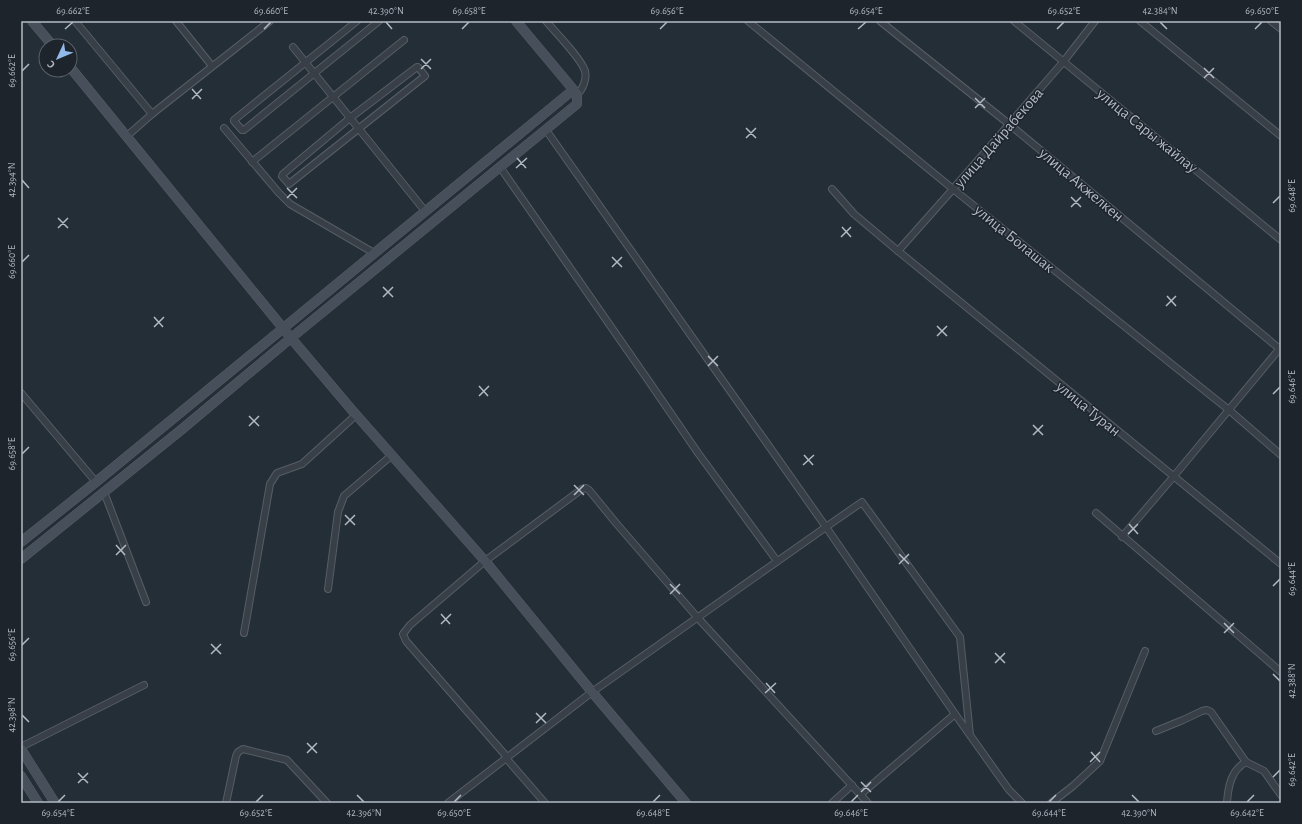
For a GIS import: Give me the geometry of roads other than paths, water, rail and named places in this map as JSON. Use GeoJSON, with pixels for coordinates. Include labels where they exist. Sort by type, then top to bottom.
{"type":"FeatureCollection","features":[{"type":"Feature","properties":{"kind":"street"},"geometry":{"type":"LineString","coordinates":[[32,21],[46,38]]}},
{"type":"Feature","properties":{"kind":"street"},"geometry":{"type":"LineString","coordinates":[[75,21],[152,114]]}},
{"type":"Feature","properties":{"kind":"street"},"geometry":{"type":"LineString","coordinates":[[176,21],[212,66]]}},
{"type":"Feature","properties":{"kind":"street"},"geometry":{"type":"LineString","coordinates":[[127,136],[152,114],[270,21]]}},
{"type":"Feature","properties":{"kind":"street"},"geometry":{"type":"LineString","coordinates":[[357,21],[234,121],[242,130],[244,130],[379,21]]}},
{"type":"Feature","properties":{"kind":"street"},"geometry":{"type":"LineString","coordinates":[[21,559],[181,430],[577,104],[575,92],[516,21]]}},
{"type":"Feature","properties":{"kind":"street"},"geometry":{"type":"LineString","coordinates":[[21,542],[425,211],[575,92],[581,91],[584,83],[585,72],[576,57],[546,21]]}},
{"type":"Feature","properties":{"kind":"street","name":"улица Болашак"},"geometry":{"type":"LineString","coordinates":[[748,21],[953,189],[1229,410],[1281,455]]}},
{"type":"Feature","properties":{"kind":"street","name":"улица Акжелкен"},"geometry":{"type":"LineString","coordinates":[[880,21],[1009,124],[1280,348]]}},
{"type":"Feature","properties":{"kind":"street","name":"улица Сары жайлау"},"geometry":{"type":"LineString","coordinates":[[1014,21],[1281,240]]}},
{"type":"Feature","properties":{"kind":"street","name":"улица Дайрабекова"},"geometry":{"type":"LineString","coordinates":[[898,251],[1064,61],[1095,21]]}},
{"type":"Feature","properties":{"kind":"street"},"geometry":{"type":"LineString","coordinates":[[1140,21],[1281,136]]}},
{"type":"Feature","properties":{"kind":"street"},"geometry":{"type":"LineString","coordinates":[[1271,21],[1281,29]]}},
{"type":"Feature","properties":{"kind":"street"},"geometry":{"type":"LineString","coordinates":[[252,162],[404,40]]}},
{"type":"Feature","properties":{"kind":"street"},"geometry":{"type":"LineString","coordinates":[[293,47],[425,211]]}},
{"type":"Feature","properties":{"kind":"street"},"geometry":{"type":"LineString","coordinates":[[417,67],[425,75],[289,184],[282,176],[283,174],[350,118],[417,67]]}},
{"type":"Feature","properties":{"kind":"street"},"geometry":{"type":"LineString","coordinates":[[78,77],[282,328],[356,415],[485,561],[592,692],[686,803]]}},
{"type":"Feature","properties":{"kind":"street"},"geometry":{"type":"LineString","coordinates":[[224,128],[290,204],[374,253]]}},
{"type":"Feature","properties":{"kind":"street"},"geometry":{"type":"LineString","coordinates":[[546,130],[826,526],[955,714],[1009,790],[1022,803]]}},
{"type":"Feature","properties":{"kind":"street"},"geometry":{"type":"LineString","coordinates":[[500,167],[698,453],[777,561]]}},
{"type":"Feature","properties":{"kind":"street","name":"улица Туран"},"geometry":{"type":"LineString","coordinates":[[832,189],[854,214],[898,251],[1281,564]]}},
{"type":"Feature","properties":{"kind":"street"},"geometry":{"type":"LineString","coordinates":[[300,349],[298,337],[301,330]]}},
{"type":"Feature","properties":{"kind":"street"},"geometry":{"type":"LineString","coordinates":[[281,347],[292,345],[300,349]]}},
{"type":"Feature","properties":{"kind":"street"},"geometry":{"type":"LineString","coordinates":[[1122,537],[1280,348]]}},
{"type":"Feature","properties":{"kind":"street"},"geometry":{"type":"LineString","coordinates":[[21,393],[96,482]]}},
{"type":"Feature","properties":{"kind":"street"},"geometry":{"type":"LineString","coordinates":[[244,633],[270,484],[277,474],[302,464],[356,415]]}},
{"type":"Feature","properties":{"kind":"street"},"geometry":{"type":"LineString","coordinates":[[328,589],[340,504],[344,496],[392,455]]}},
{"type":"Feature","properties":{"kind":"street"},"geometry":{"type":"LineString","coordinates":[[545,803],[406,641],[403,634],[410,624],[485,561],[582,489],[586,488],[697,617],[868,803]]}},
{"type":"Feature","properties":{"kind":"street"},"geometry":{"type":"LineString","coordinates":[[104,492],[146,602]]}},
{"type":"Feature","properties":{"kind":"street"},"geometry":{"type":"LineString","coordinates":[[448,803],[592,692],[862,502],[960,637],[970,735]]}},
{"type":"Feature","properties":{"kind":"street"},"geometry":{"type":"LineString","coordinates":[[1096,513],[1122,537],[1281,672]]}},
{"type":"Feature","properties":{"kind":"street"},"geometry":{"type":"LineString","coordinates":[[1051,803],[1073,786],[1100,761],[1145,651]]}},
{"type":"Feature","properties":{"kind":"street"},"geometry":{"type":"LineString","coordinates":[[55,803],[21,748],[144,685]]}},
{"type":"Feature","properties":{"kind":"street"},"geometry":{"type":"LineString","coordinates":[[1156,731],[1206,710],[1211,712],[1246,762],[1264,772],[1281,795]]}},
{"type":"Feature","properties":{"kind":"street"},"geometry":{"type":"LineString","coordinates":[[861,794],[955,714]]}},
{"type":"Feature","properties":{"kind":"street"},"geometry":{"type":"LineString","coordinates":[[226,803],[236,756],[238,752],[243,749],[286,760],[327,803]]}},
{"type":"Feature","properties":{"kind":"street"},"geometry":{"type":"LineString","coordinates":[[1227,803],[1230,780],[1235,770],[1246,762]]}},
{"type":"Feature","properties":{"kind":"street"},"geometry":{"type":"LineString","coordinates":[[21,776],[38,803]]}},
{"type":"Feature","properties":{"kind":"street"},"geometry":{"type":"LineString","coordinates":[[832,803],[852,785]]}}]}
